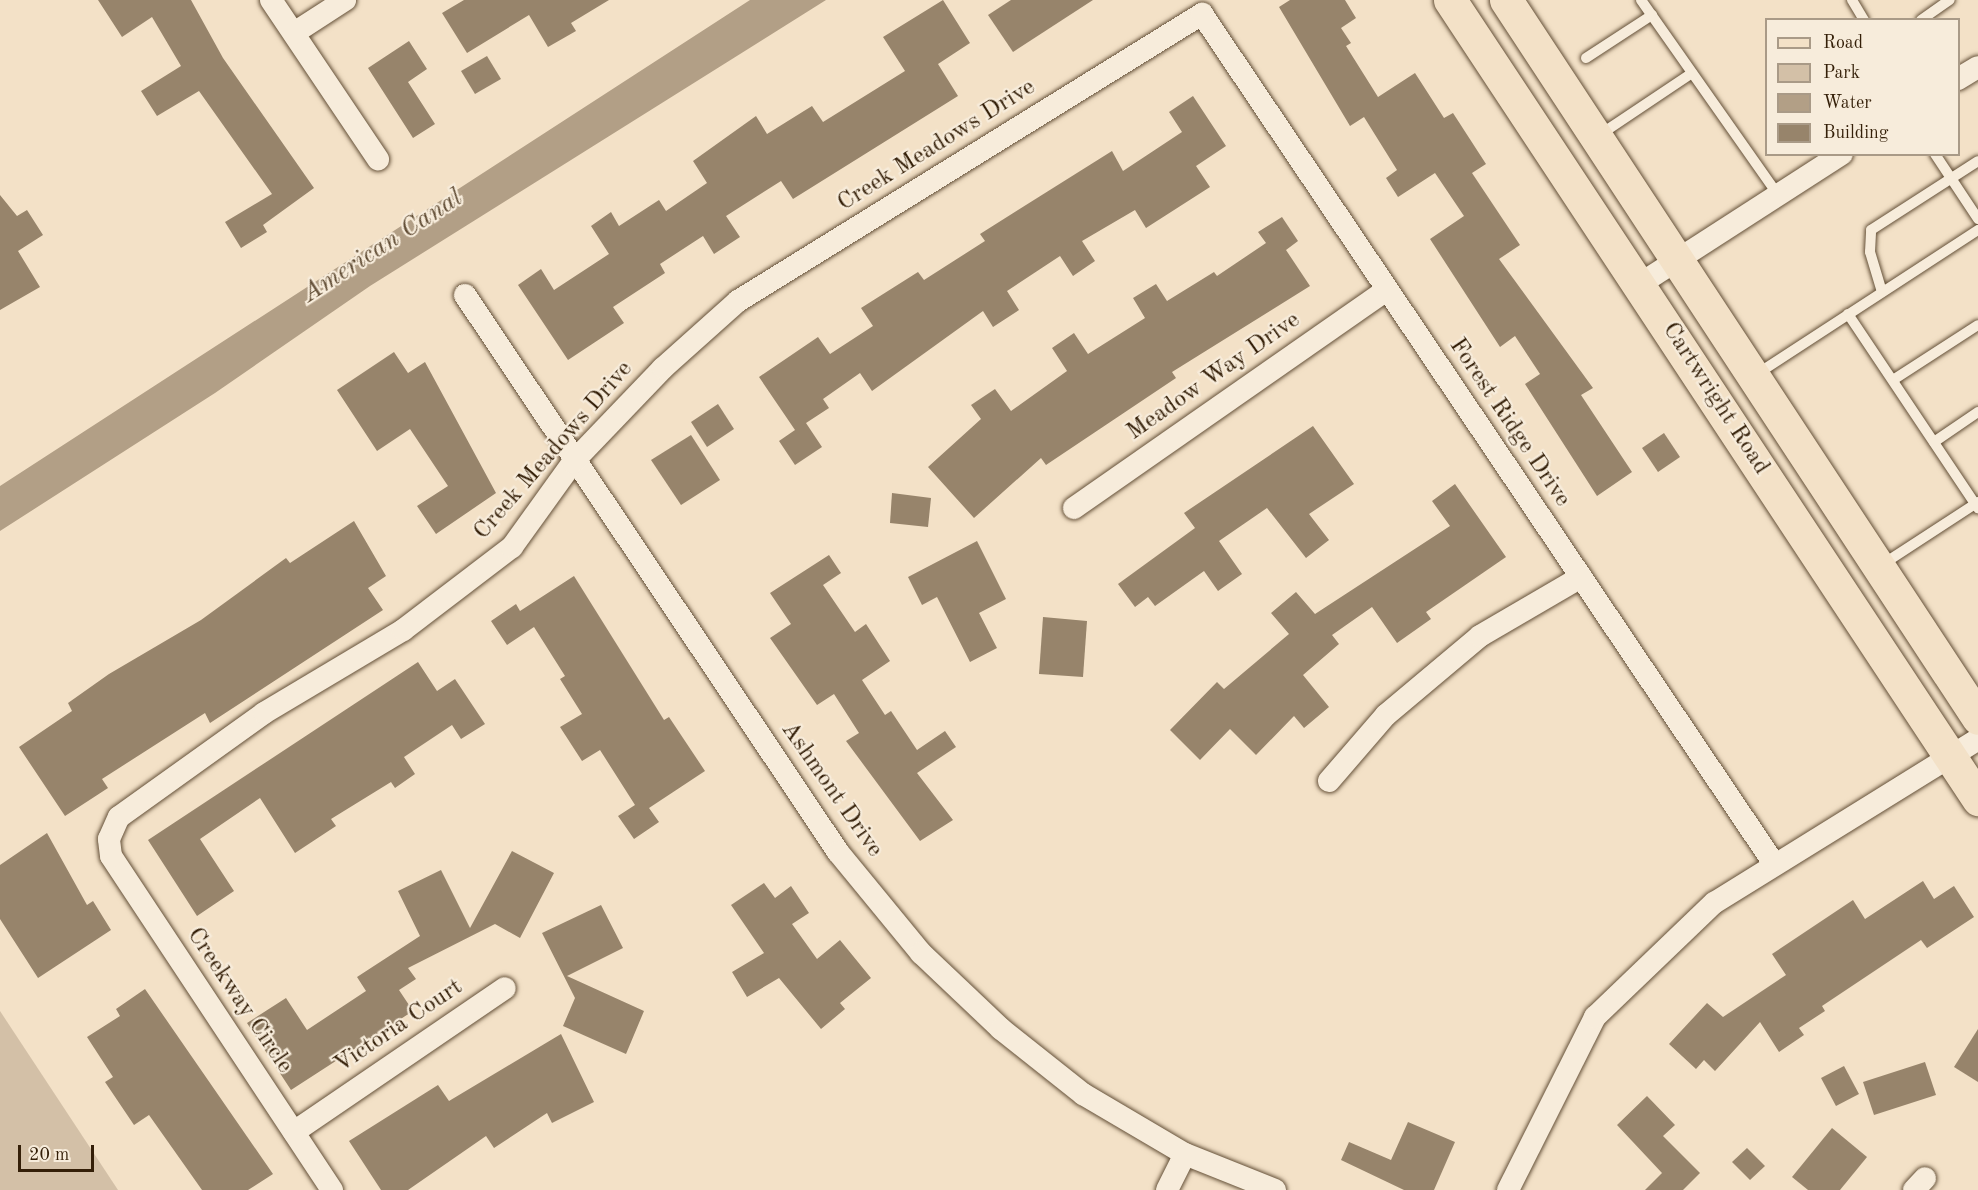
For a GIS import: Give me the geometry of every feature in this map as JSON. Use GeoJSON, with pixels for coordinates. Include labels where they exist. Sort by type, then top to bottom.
{"type":"FeatureCollection","features":[{"type":"Feature","properties":{"kind":"main road","name":"Cartwright Road"},"geometry":{"type":"LineString","coordinates":[[1450,0],[1640,284],[1978,799]]}},
{"type":"Feature","properties":{"kind":"main road","name":"Cartwright Road"},"geometry":{"type":"LineString","coordinates":[[1514,3],[1596,137],[1676,261],[1978,718]]}},
{"type":"Feature","properties":{"kind":"street"},"geometry":{"type":"LineString","coordinates":[[271,0],[378,159]]}},
{"type":"Feature","properties":{"kind":"street"},"geometry":{"type":"LineString","coordinates":[[294,33],[345,0]]}},
{"type":"Feature","properties":{"kind":"street","name":"Forest Ridge Drive"},"geometry":{"type":"LineString","coordinates":[[1202,14],[1773,862]]}},
{"type":"Feature","properties":{"kind":"street","name":"Creek Meadows Drive"},"geometry":{"type":"LineString","coordinates":[[110,839],[119,817],[264,713],[403,630],[512,547],[573,462],[663,368],[738,301],[1202,14]]}},
{"type":"Feature","properties":{"kind":"street"},"geometry":{"type":"LineString","coordinates":[[1960,78],[1978,67]]}},
{"type":"Feature","properties":{"kind":"street"},"geometry":{"type":"LineString","coordinates":[[1640,284],[1839,156]]}},
{"type":"Feature","properties":{"kind":"street","name":"Meadow Way Drive"},"geometry":{"type":"LineString","coordinates":[[1074,508],[1386,290]]}},
{"type":"Feature","properties":{"kind":"street","name":"Ashmont Drive"},"geometry":{"type":"LineString","coordinates":[[465,295],[573,462],[838,852],[921,953],[1001,1029],[1083,1094],[1185,1154],[1275,1190]]}},
{"type":"Feature","properties":{"kind":"street"},"geometry":{"type":"LineString","coordinates":[[1329,781],[1386,715],[1480,636],[1581,577]]}},
{"type":"Feature","properties":{"kind":"street"},"geometry":{"type":"LineString","coordinates":[[1508,1190],[1594,1017],[1714,903],[1773,862],[1950,758],[1978,739]]}},
{"type":"Feature","properties":{"kind":"street","name":"Creekway Circle"},"geometry":{"type":"LineString","coordinates":[[110,839],[111,856],[332,1190]]}},
{"type":"Feature","properties":{"kind":"street","name":"Victoria Court"},"geometry":{"type":"LineString","coordinates":[[294,1132],[504,988]]}},
{"type":"Feature","properties":{"kind":"street"},"geometry":{"type":"LineString","coordinates":[[1167,1190],[1185,1154]]}},
{"type":"Feature","properties":{"kind":"lane"},"geometry":{"type":"LineString","coordinates":[[1641,0],[1779,196]]}},
{"type":"Feature","properties":{"kind":"lane"},"geometry":{"type":"LineString","coordinates":[[1852,0],[1863,18]]}},
{"type":"Feature","properties":{"kind":"lane"},"geometry":{"type":"LineString","coordinates":[[1924,18],[1950,0]]}},
{"type":"Feature","properties":{"kind":"lane"},"geometry":{"type":"LineString","coordinates":[[1586,58],[1652,15]]}},
{"type":"Feature","properties":{"kind":"lane"},"geometry":{"type":"LineString","coordinates":[[1596,137],[1692,73]]}},
{"type":"Feature","properties":{"kind":"lane"},"geometry":{"type":"LineString","coordinates":[[1936,156],[1978,219]]}},
{"type":"Feature","properties":{"kind":"lane"},"geometry":{"type":"LineString","coordinates":[[1882,292],[1870,252],[1871,230],[1978,160]]}},
{"type":"Feature","properties":{"kind":"lane"},"geometry":{"type":"LineString","coordinates":[[1753,377],[1978,230]]}},
{"type":"Feature","properties":{"kind":"lane"},"geometry":{"type":"LineString","coordinates":[[1848,314],[1977,505],[1878,568]]}},
{"type":"Feature","properties":{"kind":"lane"},"geometry":{"type":"LineString","coordinates":[[1893,380],[1978,325]]}},
{"type":"Feature","properties":{"kind":"lane"},"geometry":{"type":"LineString","coordinates":[[1934,442],[1978,412]]}},
{"type":"Feature","properties":{"kind":"green space"},"geometry":{"type":"Polygon","coordinates":[[[0,1011],[118,1190],[0,1190],[0,1011]]]}},
{"type":"Feature","properties":{"kind":"water","name":"American Canal"},"geometry":{"type":"Polygon","coordinates":[[[750,0],[826,0],[370,286],[215,393],[0,531],[0,486],[750,0]]]}},
{"type":"Feature","properties":{"kind":"building"},"geometry":{"type":"Polygon","coordinates":[[[98,0],[191,0],[223,58],[314,188],[263,225],[267,232],[241,248],[225,222],[272,194],[199,91],[157,116],[141,91],[181,66],[152,17],[122,37],[98,0]]]}},
{"type":"Feature","properties":{"kind":"building"},"geometry":{"type":"Polygon","coordinates":[[[464,0],[609,0],[571,23],[576,31],[548,47],[529,15],[467,53],[442,13],[464,0]]]}},
{"type":"Feature","properties":{"kind":"building"},"geometry":{"type":"Polygon","coordinates":[[[943,0],[970,43],[938,64],[958,96],[793,199],[781,181],[726,216],[740,237],[714,254],[703,236],[660,264],[665,273],[613,307],[624,323],[568,360],[518,285],[541,269],[554,290],[609,254],[591,226],[611,212],[619,226],[659,200],[666,211],[707,183],[693,161],[756,116],[767,134],[812,106],[823,122],[905,71],[883,37],[943,0]]]}},
{"type":"Feature","properties":{"kind":"building"},"geometry":{"type":"Polygon","coordinates":[[[1011,0],[1093,0],[1013,52],[988,15],[1011,0]]]}},
{"type":"Feature","properties":{"kind":"building"},"geometry":{"type":"Polygon","coordinates":[[[1290,0],[1345,0],[1356,18],[1341,28],[1351,43],[1346,46],[1378,97],[1415,73],[1444,118],[1453,113],[1486,164],[1472,173],[1520,245],[1499,259],[1593,388],[1581,395],[1632,472],[1597,496],[1525,384],[1540,374],[1515,336],[1500,347],[1430,239],[1464,216],[1435,173],[1398,197],[1386,178],[1397,170],[1364,117],[1350,126],[1279,7],[1290,0]]]}},
{"type":"Feature","properties":{"kind":"building"},"geometry":{"type":"Polygon","coordinates":[[[409,41],[427,69],[408,82],[435,124],[413,138],[368,68],[409,41]]]}},
{"type":"Feature","properties":{"kind":"building"},"geometry":{"type":"Polygon","coordinates":[[[487,56],[501,79],[475,94],[461,71],[487,56]]]}},
{"type":"Feature","properties":{"kind":"building"},"geometry":{"type":"Polygon","coordinates":[[[1193,96],[1226,146],[1196,166],[1210,187],[1146,228],[1135,210],[1082,241],[1095,261],[1073,276],[1060,256],[1007,291],[1019,310],[993,327],[983,311],[872,391],[860,373],[823,399],[829,408],[806,423],[822,447],[795,465],[779,441],[795,430],[759,377],[818,337],[830,354],[873,326],[861,308],[918,272],[924,280],[985,241],[980,234],[1112,151],[1123,171],[1182,132],[1169,112],[1193,96]]]}},
{"type":"Feature","properties":{"kind":"building"},"geometry":{"type":"Polygon","coordinates":[[[0,195],[17,216],[27,210],[43,235],[18,251],[40,287],[0,310],[0,195]]]}},
{"type":"Feature","properties":{"kind":"building"},"geometry":{"type":"Polygon","coordinates":[[[1282,217],[1298,241],[1286,250],[1310,286],[1172,372],[1176,378],[1046,465],[1041,458],[974,518],[928,467],[981,419],[971,405],[995,389],[1011,411],[1067,371],[1052,348],[1074,333],[1088,354],[1145,318],[1133,298],[1156,284],[1167,301],[1214,272],[1217,276],[1266,243],[1258,232],[1282,217]]]}},
{"type":"Feature","properties":{"kind":"building"},"geometry":{"type":"Polygon","coordinates":[[[394,352],[408,373],[425,362],[496,493],[436,534],[417,506],[448,486],[410,429],[377,451],[337,390],[394,352]]]}},
{"type":"Feature","properties":{"kind":"building"},"geometry":{"type":"Polygon","coordinates":[[[718,404],[734,429],[707,447],[691,422],[718,404]]]}},
{"type":"Feature","properties":{"kind":"building"},"geometry":{"type":"Polygon","coordinates":[[[1313,426],[1354,484],[1309,514],[1329,540],[1306,558],[1267,508],[1219,541],[1242,574],[1218,591],[1204,571],[1155,606],[1148,597],[1135,607],[1118,584],[1195,528],[1184,513],[1313,426]]]}},
{"type":"Feature","properties":{"kind":"building"},"geometry":{"type":"Polygon","coordinates":[[[1664,433],[1680,457],[1658,472],[1642,448],[1664,433]]]}},
{"type":"Feature","properties":{"kind":"building"},"geometry":{"type":"Polygon","coordinates":[[[691,435],[720,480],[681,505],[651,460],[691,435]]]}},
{"type":"Feature","properties":{"kind":"building"},"geometry":{"type":"Polygon","coordinates":[[[1455,484],[1506,557],[1426,612],[1431,619],[1397,643],[1372,607],[1332,635],[1339,644],[1303,675],[1329,707],[1304,728],[1294,716],[1256,755],[1230,729],[1200,760],[1170,730],[1217,682],[1224,689],[1289,634],[1271,613],[1296,592],[1315,614],[1450,526],[1432,501],[1455,484]]]}},
{"type":"Feature","properties":{"kind":"building"},"geometry":{"type":"Polygon","coordinates":[[[892,493],[931,498],[928,527],[890,523],[892,493]]]}},
{"type":"Feature","properties":{"kind":"building"},"geometry":{"type":"Polygon","coordinates":[[[354,521],[386,576],[368,588],[383,610],[210,723],[205,713],[102,779],[108,788],[65,816],[19,747],[72,711],[68,703],[109,674],[201,620],[286,558],[290,563],[354,521]]]}},
{"type":"Feature","properties":{"kind":"building"},"geometry":{"type":"Polygon","coordinates":[[[977,541],[1006,599],[979,613],[997,648],[970,662],[937,597],[922,605],[908,577],[977,541]]]}},
{"type":"Feature","properties":{"kind":"building"},"geometry":{"type":"Polygon","coordinates":[[[829,555],[841,573],[823,585],[855,632],[866,624],[890,661],[862,680],[885,715],[891,711],[917,750],[945,731],[956,747],[917,773],[953,820],[920,841],[846,741],[859,733],[834,694],[817,705],[770,638],[791,624],[770,593],[829,555]]]}},
{"type":"Feature","properties":{"kind":"building"},"geometry":{"type":"Polygon","coordinates":[[[574,576],[664,720],[669,717],[705,771],[649,808],[659,822],[634,839],[618,816],[635,805],[600,750],[582,761],[560,727],[582,714],[560,679],[565,676],[534,627],[507,645],[491,621],[516,604],[520,611],[574,576]]]}},
{"type":"Feature","properties":{"kind":"building"},"geometry":{"type":"Polygon","coordinates":[[[1043,617],[1087,621],[1083,677],[1039,674],[1043,617]]]}},
{"type":"Feature","properties":{"kind":"building"},"geometry":{"type":"Polygon","coordinates":[[[418,662],[437,691],[455,679],[485,724],[461,739],[452,725],[404,757],[415,774],[395,788],[391,782],[331,819],[336,826],[295,853],[260,798],[200,839],[234,891],[197,916],[148,840],[418,662]]]}},
{"type":"Feature","properties":{"kind":"building"},"geometry":{"type":"Polygon","coordinates":[[[47,833],[87,905],[93,901],[111,930],[38,978],[0,919],[0,865],[47,833]]]}},
{"type":"Feature","properties":{"kind":"building"},"geometry":{"type":"Polygon","coordinates":[[[512,851],[554,873],[520,938],[495,924],[408,968],[416,979],[399,990],[413,1011],[291,1090],[247,1023],[286,998],[307,1030],[366,991],[357,977],[420,936],[398,891],[441,870],[470,928],[512,851]]]}},
{"type":"Feature","properties":{"kind":"building"},"geometry":{"type":"Polygon","coordinates":[[[1923,881],[1934,899],[1954,886],[1974,917],[1927,948],[1921,940],[1822,1006],[1825,1011],[1799,1028],[1804,1035],[1779,1052],[1760,1022],[1715,1071],[1704,1060],[1696,1069],[1669,1044],[1707,1003],[1723,1017],[1786,975],[1772,954],[1853,900],[1865,919],[1923,881]]]}},
{"type":"Feature","properties":{"kind":"building"},"geometry":{"type":"Polygon","coordinates":[[[764,883],[775,898],[791,886],[809,913],[792,924],[817,959],[840,940],[871,978],[840,1003],[845,1009],[821,1029],[779,978],[747,997],[732,972],[764,953],[731,905],[764,883]]]}},
{"type":"Feature","properties":{"kind":"building"},"geometry":{"type":"Polygon","coordinates":[[[601,905],[623,948],[567,976],[644,1011],[626,1054],[563,1026],[575,998],[542,933],[601,905]]]}},
{"type":"Feature","properties":{"kind":"building"},"geometry":{"type":"Polygon","coordinates":[[[145,989],[273,1174],[248,1190],[202,1190],[149,1115],[134,1125],[105,1082],[113,1077],[87,1037],[120,1016],[116,1009],[145,989]]]}},
{"type":"Feature","properties":{"kind":"building"},"geometry":{"type":"Polygon","coordinates":[[[1978,1029],[1978,1082],[1954,1067],[1978,1029]]]}},
{"type":"Feature","properties":{"kind":"building"},"geometry":{"type":"Polygon","coordinates":[[[561,1034],[594,1102],[552,1123],[547,1113],[494,1148],[486,1136],[408,1190],[381,1190],[349,1141],[438,1085],[449,1101],[561,1034]]]}},
{"type":"Feature","properties":{"kind":"building"},"geometry":{"type":"Polygon","coordinates":[[[1925,1062],[1936,1095],[1874,1115],[1863,1082],[1925,1062]]]}},
{"type":"Feature","properties":{"kind":"building"},"geometry":{"type":"Polygon","coordinates":[[[1844,1066],[1859,1094],[1836,1106],[1821,1078],[1844,1066]]]}},
{"type":"Feature","properties":{"kind":"building"},"geometry":{"type":"Polygon","coordinates":[[[1647,1096],[1675,1125],[1663,1136],[1700,1173],[1683,1190],[1645,1190],[1662,1173],[1617,1125],[1647,1096]]]}},
{"type":"Feature","properties":{"kind":"building"},"geometry":{"type":"Polygon","coordinates":[[[1408,1122],[1455,1142],[1434,1190],[1404,1190],[1341,1160],[1349,1142],[1391,1160],[1408,1122]]]}},
{"type":"Feature","properties":{"kind":"building"},"geometry":{"type":"Polygon","coordinates":[[[1832,1128],[1867,1157],[1840,1190],[1808,1190],[1792,1177],[1832,1128]]]}},
{"type":"Feature","properties":{"kind":"building"},"geometry":{"type":"Polygon","coordinates":[[[1747,1148],[1765,1166],[1750,1180],[1732,1162],[1747,1148]]]}}]}
